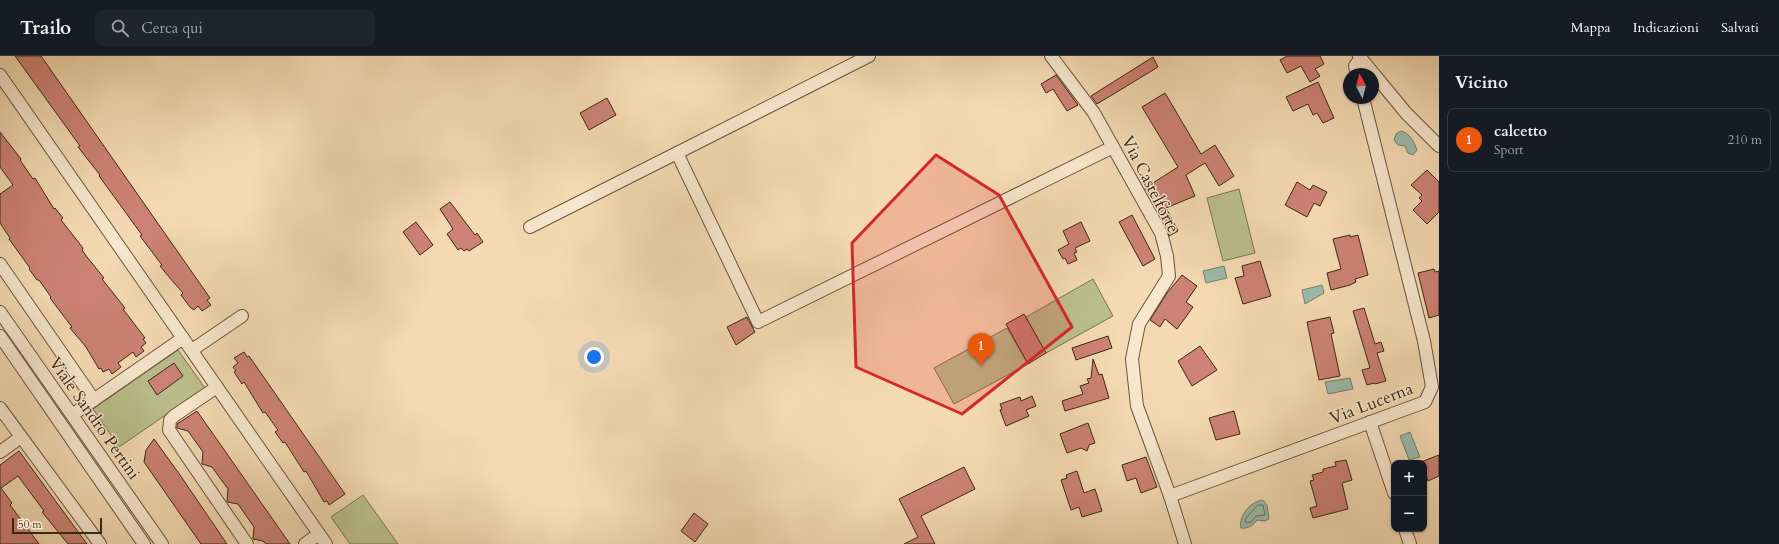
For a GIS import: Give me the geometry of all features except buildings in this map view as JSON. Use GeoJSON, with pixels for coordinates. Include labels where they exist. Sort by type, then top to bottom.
{"type":"FeatureCollection","features":[{"type":"Feature","properties":{"kind":"street"},"geometry":{"type":"LineString","coordinates":[[530,227],[869,56]]}},
{"type":"Feature","properties":{"kind":"street","name":"Via Castelforte"},"geometry":{"type":"LineString","coordinates":[[1051,56],[1094,113],[1161,233],[1167,256],[1168,276],[1139,324],[1132,359],[1137,406],[1170,496],[1185,544]]}},
{"type":"Feature","properties":{"kind":"street"},"geometry":{"type":"LineString","coordinates":[[1356,68],[1355,66],[1360,58],[1406,113],[1439,146]]}},
{"type":"Feature","properties":{"kind":"street"},"geometry":{"type":"LineString","coordinates":[[0,75],[322,539],[305,544]]}},
{"type":"Feature","properties":{"kind":"street","name":"Via Lucerna"},"geometry":{"type":"LineString","coordinates":[[1170,496],[1425,402],[1432,387],[1424,342],[1364,104]]}},
{"type":"Feature","properties":{"kind":"street"},"geometry":{"type":"LineString","coordinates":[[677,153],[758,322],[1113,147]]}},
{"type":"Feature","properties":{"kind":"street"},"geometry":{"type":"LineString","coordinates":[[0,264],[94,400]]}},
{"type":"Feature","properties":{"kind":"street","name":"Viale Sandro Pertini"},"geometry":{"type":"LineString","coordinates":[[0,312],[162,544]]}},
{"type":"Feature","properties":{"kind":"street"},"geometry":{"type":"LineString","coordinates":[[192,350],[242,316]]}},
{"type":"Feature","properties":{"kind":"street","name":"Viale Sandro Pertini"},"geometry":{"type":"LineString","coordinates":[[0,336],[144,544]]}},
{"type":"Feature","properties":{"kind":"street"},"geometry":{"type":"LineString","coordinates":[[72,415],[183,338]]}},
{"type":"Feature","properties":{"kind":"street"},"geometry":{"type":"LineString","coordinates":[[217,387],[174,416],[170,420],[169,430],[247,544]]}},
{"type":"Feature","properties":{"kind":"street"},"geometry":{"type":"LineString","coordinates":[[0,408],[100,544]]}},
{"type":"Feature","properties":{"kind":"street"},"geometry":{"type":"LineString","coordinates":[[1370,422],[1391,484]]}},
{"type":"Feature","properties":{"kind":"street"},"geometry":{"type":"LineString","coordinates":[[0,452],[21,436]]}},
{"type":"Feature","properties":{"kind":"street"},"geometry":{"type":"LineString","coordinates":[[1406,532],[1410,544]]}},
{"type":"Feature","properties":{"kind":"highlighted area"},"geometry":{"type":"Polygon","coordinates":[[[936,155],[999,195],[1072,327],[962,414],[856,367],[852,243],[936,155]]]}},
{"type":"Feature","properties":{"kind":"green space"},"geometry":{"type":"Polygon","coordinates":[[[1239,189],[1255,253],[1223,261],[1207,198],[1239,189]]]}},
{"type":"Feature","properties":{"kind":"green space"},"geometry":{"type":"Polygon","coordinates":[[[1093,279],[1113,316],[1046,353],[1026,317],[1093,279]]]}},
{"type":"Feature","properties":{"kind":"green space"},"geometry":{"type":"Polygon","coordinates":[[[1007,328],[1028,364],[954,404],[934,368],[1007,328]]]}},
{"type":"Feature","properties":{"kind":"green space"},"geometry":{"type":"Polygon","coordinates":[[[178,350],[205,388],[119,447],[93,409],[178,350]]]}},
{"type":"Feature","properties":{"kind":"green space"},"geometry":{"type":"Polygon","coordinates":[[[363,495],[398,544],[350,544],[331,517],[363,495]]]}},
{"type":"Feature","properties":{"kind":"water"},"geometry":{"type":"Polygon","coordinates":[[[1401,131],[1411,138],[1417,150],[1413,155],[1408,153],[1405,146],[1398,145],[1394,140],[1396,134],[1401,131]]]}},
{"type":"Feature","properties":{"kind":"water"},"geometry":{"type":"Polygon","coordinates":[[[1224,266],[1227,278],[1206,283],[1203,271],[1224,266]]]}},
{"type":"Feature","properties":{"kind":"water"},"geometry":{"type":"Polygon","coordinates":[[[1322,285],[1324,293],[1305,304],[1302,290],[1322,285]]]}},
{"type":"Feature","properties":{"kind":"water"},"geometry":{"type":"Polygon","coordinates":[[[1350,378],[1353,389],[1328,394],[1325,382],[1350,378]]]}},
{"type":"Feature","properties":{"kind":"water"},"geometry":{"type":"Polygon","coordinates":[[[1410,432],[1420,457],[1409,460],[1400,436],[1410,432]]]}},
{"type":"Feature","properties":{"kind":"water"},"geometry":{"type":"Polygon","coordinates":[[[1263,500],[1267,505],[1269,519],[1265,521],[1257,520],[1254,524],[1246,528],[1241,528],[1241,519],[1246,510],[1254,503],[1263,500]]]}},
{"type":"Feature","properties":{"kind":"place","name":"calcetto"},"geometry":{"type":"Point","coordinates":[981,366]}}]}
